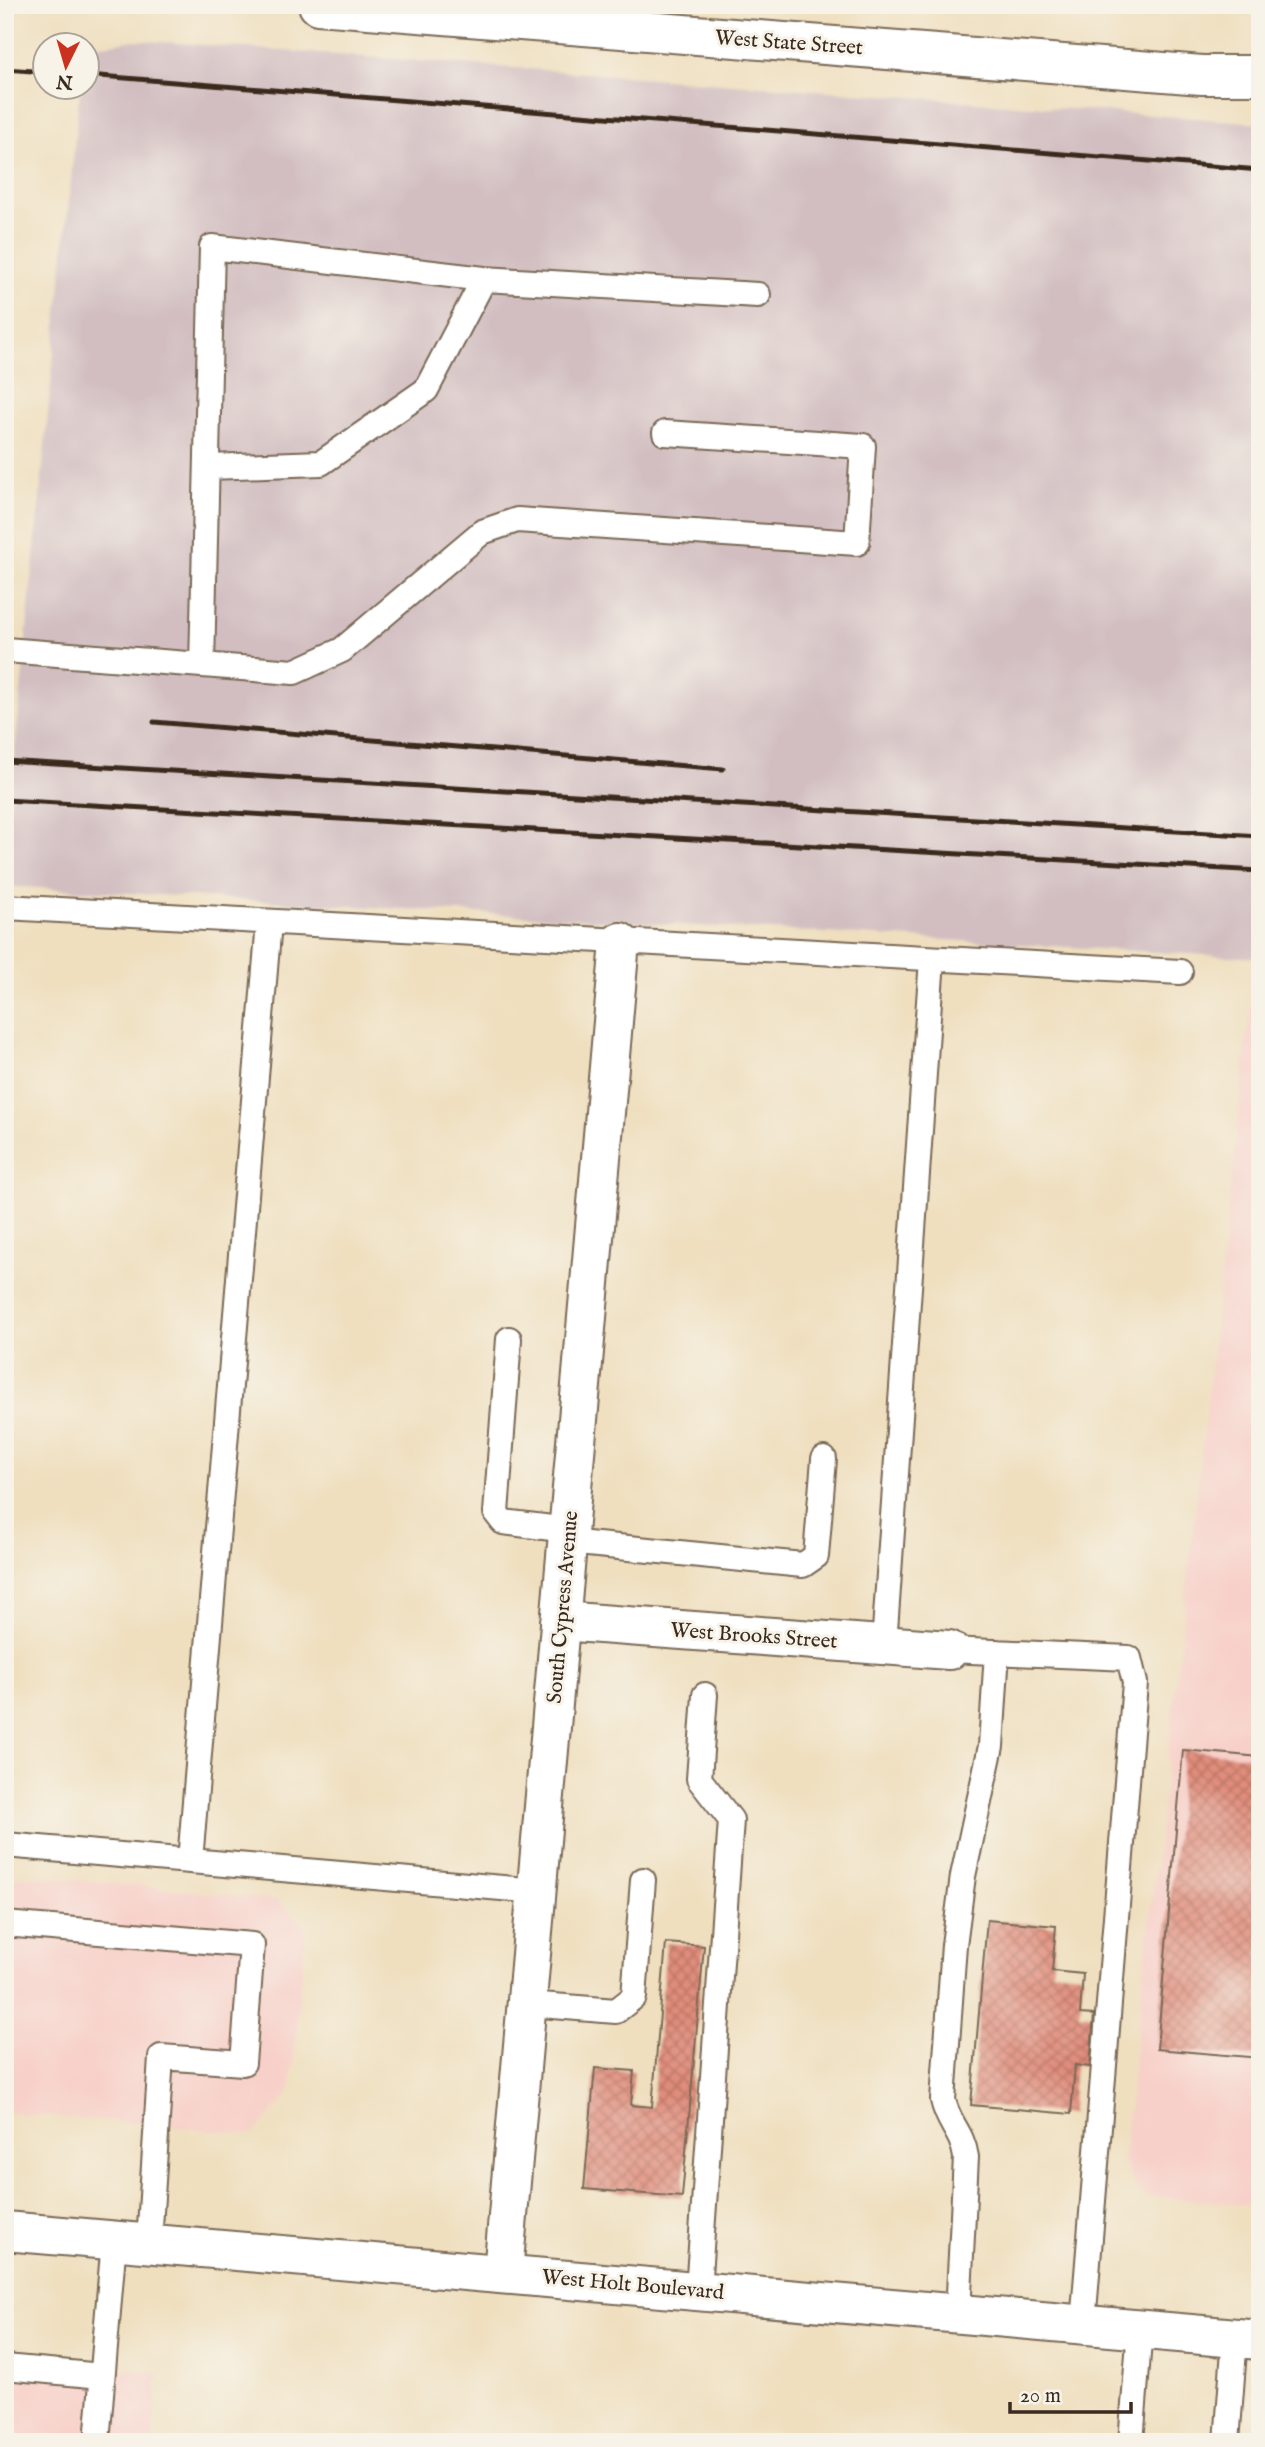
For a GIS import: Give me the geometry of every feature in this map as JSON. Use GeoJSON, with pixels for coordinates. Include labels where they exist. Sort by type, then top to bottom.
{"type":"FeatureCollection","features":[{"type":"Feature","properties":{"kind":"street","name":"West State Street"},"geometry":{"type":"LineString","coordinates":[[317,5],[1202,75],[1260,75]]}},
{"type":"Feature","properties":{"kind":"street","name":"South Cypress Avenue"},"geometry":{"type":"LineString","coordinates":[[503,2273],[620,942]]}},
{"type":"Feature","properties":{"kind":"street","name":"West Brooks Street"},"geometry":{"type":"LineString","coordinates":[[560,1621],[949,1650]]}},
{"type":"Feature","properties":{"kind":"street","name":"West Holt Boulevard"},"geometry":{"type":"LineString","coordinates":[[5,2231],[1247,2338]]}},
{"type":"Feature","properties":{"kind":"lane"},"geometry":{"type":"LineString","coordinates":[[202,665],[209,467],[212,247],[484,279],[758,295]]}},
{"type":"Feature","properties":{"kind":"lane"},"geometry":{"type":"LineString","coordinates":[[209,467],[321,463],[426,390],[484,279]]}},
{"type":"Feature","properties":{"kind":"lane"},"geometry":{"type":"LineString","coordinates":[[5,650],[294,672],[342,650],[482,532],[517,520],[857,542],[863,446],[665,433]]}},
{"type":"Feature","properties":{"kind":"lane"},"geometry":{"type":"LineString","coordinates":[[5,907],[1180,972]]}},
{"type":"Feature","properties":{"kind":"lane"},"geometry":{"type":"LineString","coordinates":[[190,1861],[270,922]]}},
{"type":"Feature","properties":{"kind":"lane"},"geometry":{"type":"LineString","coordinates":[[884,1645],[932,959]]}},
{"type":"Feature","properties":{"kind":"lane"},"geometry":{"type":"LineString","coordinates":[[509,1339],[495,1513],[503,1522],[568,1536],[803,1565],[816,1556],[824,1459]]}},
{"type":"Feature","properties":{"kind":"lane"},"geometry":{"type":"LineString","coordinates":[[949,1650],[1129,1658],[1135,1683],[1083,2324]]}},
{"type":"Feature","properties":{"kind":"lane"},"geometry":{"type":"LineString","coordinates":[[958,2313],[966,2157],[963,2138],[946,2113],[943,2100],[954,1944],[963,1876],[991,1746],[997,1652]]}},
{"type":"Feature","properties":{"kind":"lane"},"geometry":{"type":"LineString","coordinates":[[698,2290],[731,1820],[699,1779],[705,1695]]}},
{"type":"Feature","properties":{"kind":"lane"},"geometry":{"type":"LineString","coordinates":[[6,1848],[537,1891]]}},
{"type":"Feature","properties":{"kind":"lane"},"geometry":{"type":"LineString","coordinates":[[528,2004],[616,2011],[634,1997],[643,1880]]}},
{"type":"Feature","properties":{"kind":"lane"},"geometry":{"type":"LineString","coordinates":[[5,1924],[252,1945],[243,2063],[160,2057],[131,2241],[102,2376],[96,2442]]}},
{"type":"Feature","properties":{"kind":"lane"},"geometry":{"type":"LineString","coordinates":[[1130,2442],[1140,2329]]}},
{"type":"Feature","properties":{"kind":"lane"},"geometry":{"type":"LineString","coordinates":[[1227,2442],[1247,2338]]}},
{"type":"Feature","properties":{"kind":"lane"},"geometry":{"type":"LineString","coordinates":[[5,2367],[102,2376]]}},
{"type":"Feature","properties":{"kind":"shaded area"},"geometry":{"type":"Polygon","coordinates":[[[135,40],[1260,123],[1260,958],[5,886],[5,853],[79,102],[102,102],[102,45],[135,40]]]}},
{"type":"Feature","properties":{"kind":"shaded area"},"geometry":{"type":"Polygon","coordinates":[[[1260,966],[1260,2206],[1140,2195],[1123,2162],[1254,975],[1260,966]]]}},
{"type":"Feature","properties":{"kind":"shaded area"},"geometry":{"type":"Polygon","coordinates":[[[39,1876],[278,1900],[306,1927],[290,2093],[253,2134],[5,2112],[5,1878],[39,1876]]]}},
{"type":"Feature","properties":{"kind":"shaded area"},"geometry":{"type":"Polygon","coordinates":[[[5,2358],[158,2373],[152,2442],[5,2442],[5,2358]]]}},
{"type":"Feature","properties":{"kind":"building"},"geometry":{"type":"Polygon","coordinates":[[[1183,1750],[1260,1757],[1260,2058],[1157,2049],[1183,1750]]]}},
{"type":"Feature","properties":{"kind":"building"},"geometry":{"type":"Polygon","coordinates":[[[987,1920],[1056,1926],[1052,1971],[1083,1974],[1080,2014],[1094,2015],[1090,2067],[1075,2065],[1071,2114],[971,2105],[987,1920]]]}},
{"type":"Feature","properties":{"kind":"building"},"geometry":{"type":"Polygon","coordinates":[[[666,1943],[704,1946],[682,2197],[584,2189],[595,2068],[634,2071],[631,2105],[652,2107],[666,1943]]]}},
{"type":"Feature","properties":{"kind":"railway"},"geometry":{"type":"LineString","coordinates":[[5,69],[32,71]]}},
{"type":"Feature","properties":{"kind":"railway"},"geometry":{"type":"LineString","coordinates":[[102,76],[1260,170]]}},
{"type":"Feature","properties":{"kind":"railway"},"geometry":{"type":"LineString","coordinates":[[154,722],[723,769]]}},
{"type":"Feature","properties":{"kind":"railway"},"geometry":{"type":"LineString","coordinates":[[5,761],[1260,836]]}},
{"type":"Feature","properties":{"kind":"railway"},"geometry":{"type":"LineString","coordinates":[[5,800],[1260,871]]}}]}
